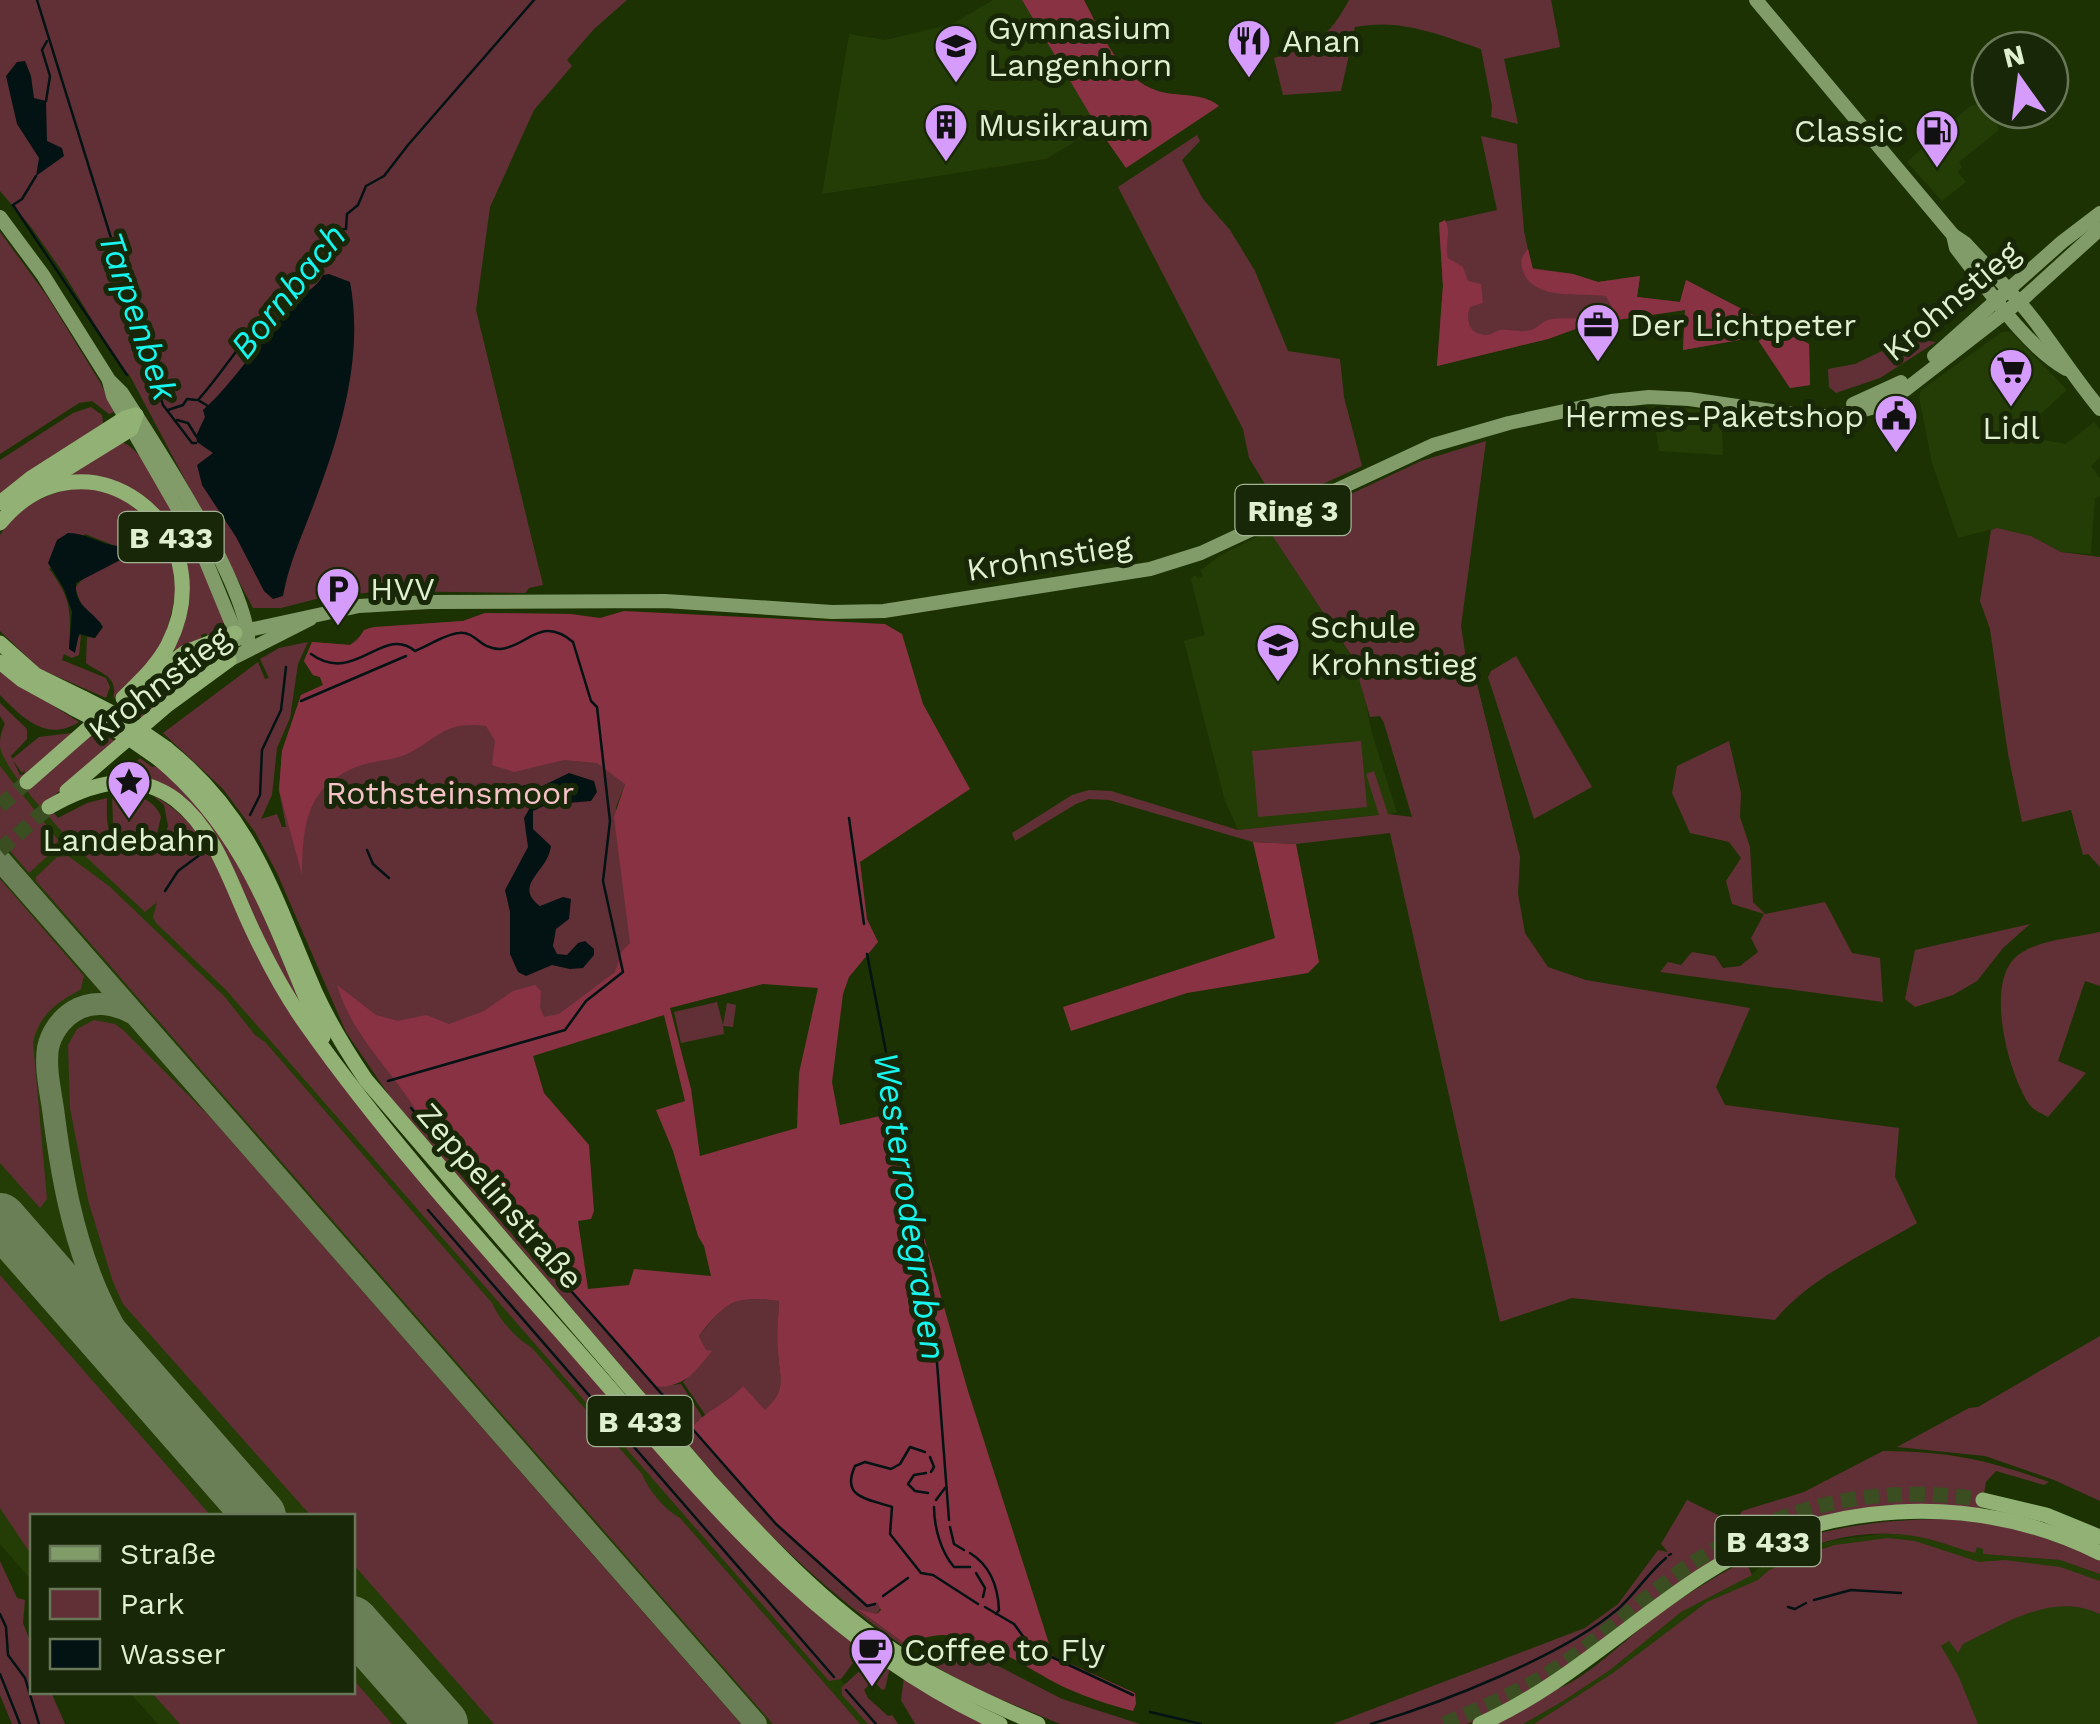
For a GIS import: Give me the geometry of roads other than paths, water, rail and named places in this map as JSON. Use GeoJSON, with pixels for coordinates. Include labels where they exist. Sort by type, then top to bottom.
{"type":"FeatureCollection","features":[{"type":"Feature","properties":{"kind":"highway","name":"B 433"},"geometry":{"type":"LineString","coordinates":[[0,523],[8,505],[30,478],[131,420]]}},
{"type":"Feature","properties":{"kind":"highway","name":"B 433"},"geometry":{"type":"LineString","coordinates":[[8,505],[56,486],[100,484],[138,500],[170,535],[182,578],[176,624],[156,663],[124,698]]}},
{"type":"Feature","properties":{"kind":"highway","name":"Krohnstieg"},"geometry":{"type":"LineString","coordinates":[[27,782],[124,698],[186,652],[242,631]]}},
{"type":"Feature","properties":{"kind":"highway","name":"B 433"},"geometry":{"type":"LineString","coordinates":[[0,643],[36,675],[123,734],[163,754],[207,805],[243,855],[334,1058]]}},
{"type":"Feature","properties":{"kind":"highway","name":"Krohnstieg"},"geometry":{"type":"LineString","coordinates":[[49,807],[166,706],[229,660]]}},
{"type":"Feature","properties":{"kind":"highway","name":"B 433"},"geometry":{"type":"LineString","coordinates":[[0,662],[22,680],[78,703]]}},
{"type":"Feature","properties":{"kind":"highway","name":"Zeppelinstraße"},"geometry":{"type":"LineString","coordinates":[[163,754],[217,797],[253,846],[321,1004],[366,1080],[708,1479],[758,1534],[841,1612],[918,1666],[1038,1724]]}},
{"type":"Feature","properties":{"kind":"highway","name":"B 433"},"geometry":{"type":"LineString","coordinates":[[49,807],[88,787],[122,782],[155,789],[178,802],[209,838],[286,993],[334,1058]]}},
{"type":"Feature","properties":{"kind":"highway","name":"Zeppelinstraße"},"geometry":{"type":"LineString","coordinates":[[334,1058],[497,1260],[748,1542],[845,1631],[934,1690],[1000,1724]]}},
{"type":"Feature","properties":{"kind":"highway"},"geometry":{"type":"LineString","coordinates":[[1983,1500],[2046,1515],[2100,1536]]}},
{"type":"Feature","properties":{"kind":"highway","name":"B 433"},"geometry":{"type":"LineString","coordinates":[[1480,1724],[1531,1699],[1702,1575],[1766,1542],[1810,1526],[1886,1512],[1970,1514],[2034,1527],[2100,1553]]}},
{"type":"Feature","properties":{"kind":"main road"},"geometry":{"type":"LineString","coordinates":[[1756,0],[1953,235],[1956,248],[2040,328],[2061,355],[2066,369]]}},
{"type":"Feature","properties":{"kind":"main road","name":"Krohnstieg"},"geometry":{"type":"LineString","coordinates":[[229,660],[310,618],[359,606],[639,600],[832,612],[903,609],[1166,565],[1201,553],[1433,445],[1501,424],[1636,397],[1677,398],[1766,410],[1840,407],[1886,391],[1926,364],[2008,301],[2100,214]]}},
{"type":"Feature","properties":{"kind":"main road"},"geometry":{"type":"LineString","coordinates":[[0,218],[44,276],[109,380],[113,396],[131,420],[201,549],[248,650]]}},
{"type":"Feature","properties":{"kind":"main road","name":"Krohnstieg"},"geometry":{"type":"LineString","coordinates":[[2008,301],[2044,281],[2100,230]]}},
{"type":"Feature","properties":{"kind":"main road"},"geometry":{"type":"LineString","coordinates":[[2040,328],[2037,304],[2044,281]]}},
{"type":"Feature","properties":{"kind":"main road"},"geometry":{"type":"LineString","coordinates":[[2008,301],[2052,361],[2066,369],[2100,409]]}},
{"type":"Feature","properties":{"kind":"main road","name":"Krohnstieg"},"geometry":{"type":"LineString","coordinates":[[242,631],[292,618],[310,618]]}},
{"type":"Feature","properties":{"kind":"water"},"geometry":{"type":"Polygon","coordinates":[[[25,61],[34,98],[46,101],[47,141],[62,148],[64,156],[36,176],[39,158],[17,124],[6,76],[17,62],[25,61]]]}},
{"type":"Feature","properties":{"kind":"water"},"geometry":{"type":"Polygon","coordinates":[[[323,275],[350,282],[354,337],[348,393],[325,475],[283,596],[273,599],[264,591],[236,537],[202,485],[197,465],[213,453],[197,442],[196,436],[205,417],[203,410],[295,302],[323,275]]]}},
{"type":"Feature","properties":{"kind":"water"},"geometry":{"type":"Polygon","coordinates":[[[68,533],[125,546],[129,551],[126,557],[76,583],[81,603],[103,627],[95,638],[79,634],[75,653],[69,649],[72,612],[48,563],[57,540],[68,533]]]}},
{"type":"Feature","properties":{"kind":"water"},"geometry":{"type":"Polygon","coordinates":[[[569,773],[594,781],[597,792],[591,801],[546,805],[533,811],[533,829],[551,846],[529,891],[540,906],[563,897],[571,899],[569,919],[556,929],[553,946],[557,954],[567,955],[585,941],[594,949],[594,955],[583,968],[552,965],[526,976],[518,972],[510,954],[510,912],[505,890],[528,847],[524,818],[536,797],[520,796],[517,789],[524,785],[536,789],[569,773]]]}},
{"type":"Feature","properties":{"kind":"waterway","name":"Tarpenbek"},"geometry":{"type":"LineString","coordinates":[[37,0],[163,405],[192,443],[196,443]]}},
{"type":"Feature","properties":{"kind":"waterway","name":"Bornbach"},"geometry":{"type":"LineString","coordinates":[[208,406],[198,400],[284,296],[310,258],[328,243],[329,230],[346,229],[347,214],[358,205],[366,186],[384,176],[534,0]]}},
{"type":"Feature","properties":{"kind":"waterway"},"geometry":{"type":"LineString","coordinates":[[46,101],[50,76],[42,50],[47,41]]}},
{"type":"Feature","properties":{"kind":"waterway"},"geometry":{"type":"LineString","coordinates":[[13,205],[22,199],[36,176]]}},
{"type":"Feature","properties":{"kind":"waterway"},"geometry":{"type":"LineString","coordinates":[[13,205],[127,375]]}},
{"type":"Feature","properties":{"kind":"waterway"},"geometry":{"type":"LineString","coordinates":[[168,410],[183,405],[187,399],[196,400]]}},
{"type":"Feature","properties":{"kind":"waterway"},"geometry":{"type":"LineString","coordinates":[[177,420],[188,423],[196,436]]}},
{"type":"Feature","properties":{"kind":"waterway"},"geometry":{"type":"LineString","coordinates":[[311,654],[327,662],[341,663],[391,645],[415,651],[459,633],[501,649],[552,631],[573,642],[591,701],[597,707],[610,821],[603,881],[623,972],[586,1001],[565,1030],[388,1081]]}},
{"type":"Feature","properties":{"kind":"waterway"},"geometry":{"type":"LineString","coordinates":[[301,701],[406,656]]}},
{"type":"Feature","properties":{"kind":"waterway","name":"Tarpenbek"},"geometry":{"type":"LineString","coordinates":[[250,815],[260,795],[262,750],[281,710],[286,667]]}},
{"type":"Feature","properties":{"kind":"waterway"},"geometry":{"type":"LineString","coordinates":[[849,818],[864,924]]}},
{"type":"Feature","properties":{"kind":"waterway"},"geometry":{"type":"LineString","coordinates":[[367,850],[373,864],[389,878]]}},
{"type":"Feature","properties":{"kind":"waterway","name":"Tarpenbek"},"geometry":{"type":"LineString","coordinates":[[165,891],[178,871],[205,851]]}},
{"type":"Feature","properties":{"kind":"waterway","name":"Westerrodegraben"},"geometry":{"type":"LineString","coordinates":[[867,954],[931,1284],[949,1520]]}},
{"type":"Feature","properties":{"kind":"waterway"},"geometry":{"type":"LineString","coordinates":[[411,1108],[450,1153]]}},
{"type":"Feature","properties":{"kind":"waterway"},"geometry":{"type":"LineString","coordinates":[[464,1166],[557,1276]]}},
{"type":"Feature","properties":{"kind":"waterway"},"geometry":{"type":"LineString","coordinates":[[428,1210],[834,1677]]}},
{"type":"Feature","properties":{"kind":"waterway"},"geometry":{"type":"LineString","coordinates":[[565,1284],[776,1524],[867,1606],[875,1604]]}},
{"type":"Feature","properties":{"kind":"waterway"},"geometry":{"type":"LineString","coordinates":[[925,1452],[910,1447],[900,1464],[891,1469],[865,1462],[855,1466],[851,1485],[860,1496],[892,1507],[890,1534],[921,1573],[933,1575],[978,1604]]}},
{"type":"Feature","properties":{"kind":"waterway"},"geometry":{"type":"LineString","coordinates":[[930,1457],[934,1467],[931,1472]]}},
{"type":"Feature","properties":{"kind":"waterway"},"geometry":{"type":"LineString","coordinates":[[926,1473],[914,1475],[908,1484],[915,1491],[928,1493]]}},
{"type":"Feature","properties":{"kind":"waterway"},"geometry":{"type":"LineString","coordinates":[[936,1500],[945,1488]]}},
{"type":"Feature","properties":{"kind":"waterway"},"geometry":{"type":"LineString","coordinates":[[934,1507],[939,1539],[949,1561],[954,1567],[970,1567]]}},
{"type":"Feature","properties":{"kind":"waterway","name":"Westerrodegraben"},"geometry":{"type":"LineString","coordinates":[[950,1527],[954,1544],[964,1550]]}},
{"type":"Feature","properties":{"kind":"waterway","name":"Westerrodegraben"},"geometry":{"type":"LineString","coordinates":[[970,1553],[983,1564],[995,1585],[999,1610],[996,1614]]}},
{"type":"Feature","properties":{"kind":"waterway"},"geometry":{"type":"LineString","coordinates":[[1371,1724],[1466,1691],[1566,1644],[1618,1609],[1666,1558]]}},
{"type":"Feature","properties":{"kind":"waterway"},"geometry":{"type":"LineString","coordinates":[[976,1573],[985,1588],[983,1597]]}},
{"type":"Feature","properties":{"kind":"waterway"},"geometry":{"type":"LineString","coordinates":[[883,1596],[908,1578]]}},
{"type":"Feature","properties":{"kind":"waterway"},"geometry":{"type":"LineString","coordinates":[[1814,1600],[1851,1590],[1901,1593]]}},
{"type":"Feature","properties":{"kind":"waterway"},"geometry":{"type":"LineString","coordinates":[[1788,1607],[1795,1609],[1806,1603]]}},
{"type":"Feature","properties":{"kind":"waterway"},"geometry":{"type":"LineString","coordinates":[[985,1607],[1014,1624],[1039,1651],[1133,1695]]}},
{"type":"Feature","properties":{"kind":"waterway","name":"Tarpenbek"},"geometry":{"type":"LineString","coordinates":[[0,1614],[6,1627],[8,1655],[25,1678],[39,1724]]}},
{"type":"Feature","properties":{"kind":"waterway"},"geometry":{"type":"LineString","coordinates":[[0,1674],[20,1724]]}},
{"type":"Feature","properties":{"kind":"waterway"},"geometry":{"type":"LineString","coordinates":[[846,1690],[876,1724]]}},
{"type":"Feature","properties":{"kind":"waterway"},"geometry":{"type":"LineString","coordinates":[[1150,1712],[1201,1724]]}},
{"type":"Feature","properties":{"kind":"tunnel"},"geometry":{"type":"LineString","coordinates":[[0,806],[27,782]]}},
{"type":"Feature","properties":{"kind":"tunnel"},"geometry":{"type":"LineString","coordinates":[[0,850],[49,807]]}},
{"type":"Feature","properties":{"kind":"tunnel"},"geometry":{"type":"LineString","coordinates":[[1444,1724],[1553,1671],[1674,1576],[1745,1533],[1821,1506],[1860,1498],[1901,1494],[1983,1500]]}},
{"type":"Feature","properties":{"kind":"place","name":"Anan"},"geometry":{"type":"Point","coordinates":[1249,79]}},
{"type":"Feature","properties":{"kind":"place","name":"Gymnasium Langenhorn"},"geometry":{"type":"Point","coordinates":[956,84]}},
{"type":"Feature","properties":{"kind":"place","name":"Musikraum"},"geometry":{"type":"Point","coordinates":[946,163]}},
{"type":"Feature","properties":{"kind":"place","name":"Classic"},"geometry":{"type":"Point","coordinates":[1937,169]}},
{"type":"Feature","properties":{"kind":"place","name":"Der Lichtpeter"},"geometry":{"type":"Point","coordinates":[1598,363]}},
{"type":"Feature","properties":{"kind":"place","name":"Lidl"},"geometry":{"type":"Point","coordinates":[2011,408]}},
{"type":"Feature","properties":{"kind":"place","name":"Hermes-Paketshop"},"geometry":{"type":"Point","coordinates":[1896,454]}},
{"type":"Feature","properties":{"kind":"place","name":"HVV"},"geometry":{"type":"Point","coordinates":[338,627]}},
{"type":"Feature","properties":{"kind":"place","name":"Schule Krohnstieg"},"geometry":{"type":"Point","coordinates":[1278,683]}},
{"type":"Feature","properties":{"kind":"place","name":"Landebahn"},"geometry":{"type":"Point","coordinates":[129,820]}},
{"type":"Feature","properties":{"kind":"place","name":"Coffee to Fly"},"geometry":{"type":"Point","coordinates":[872,1688]}},
{"type":"Feature","properties":{"kind":"park label","name":"Rothsteinsmoor"},"geometry":{"type":"Point","coordinates":[450,793]}}]}
